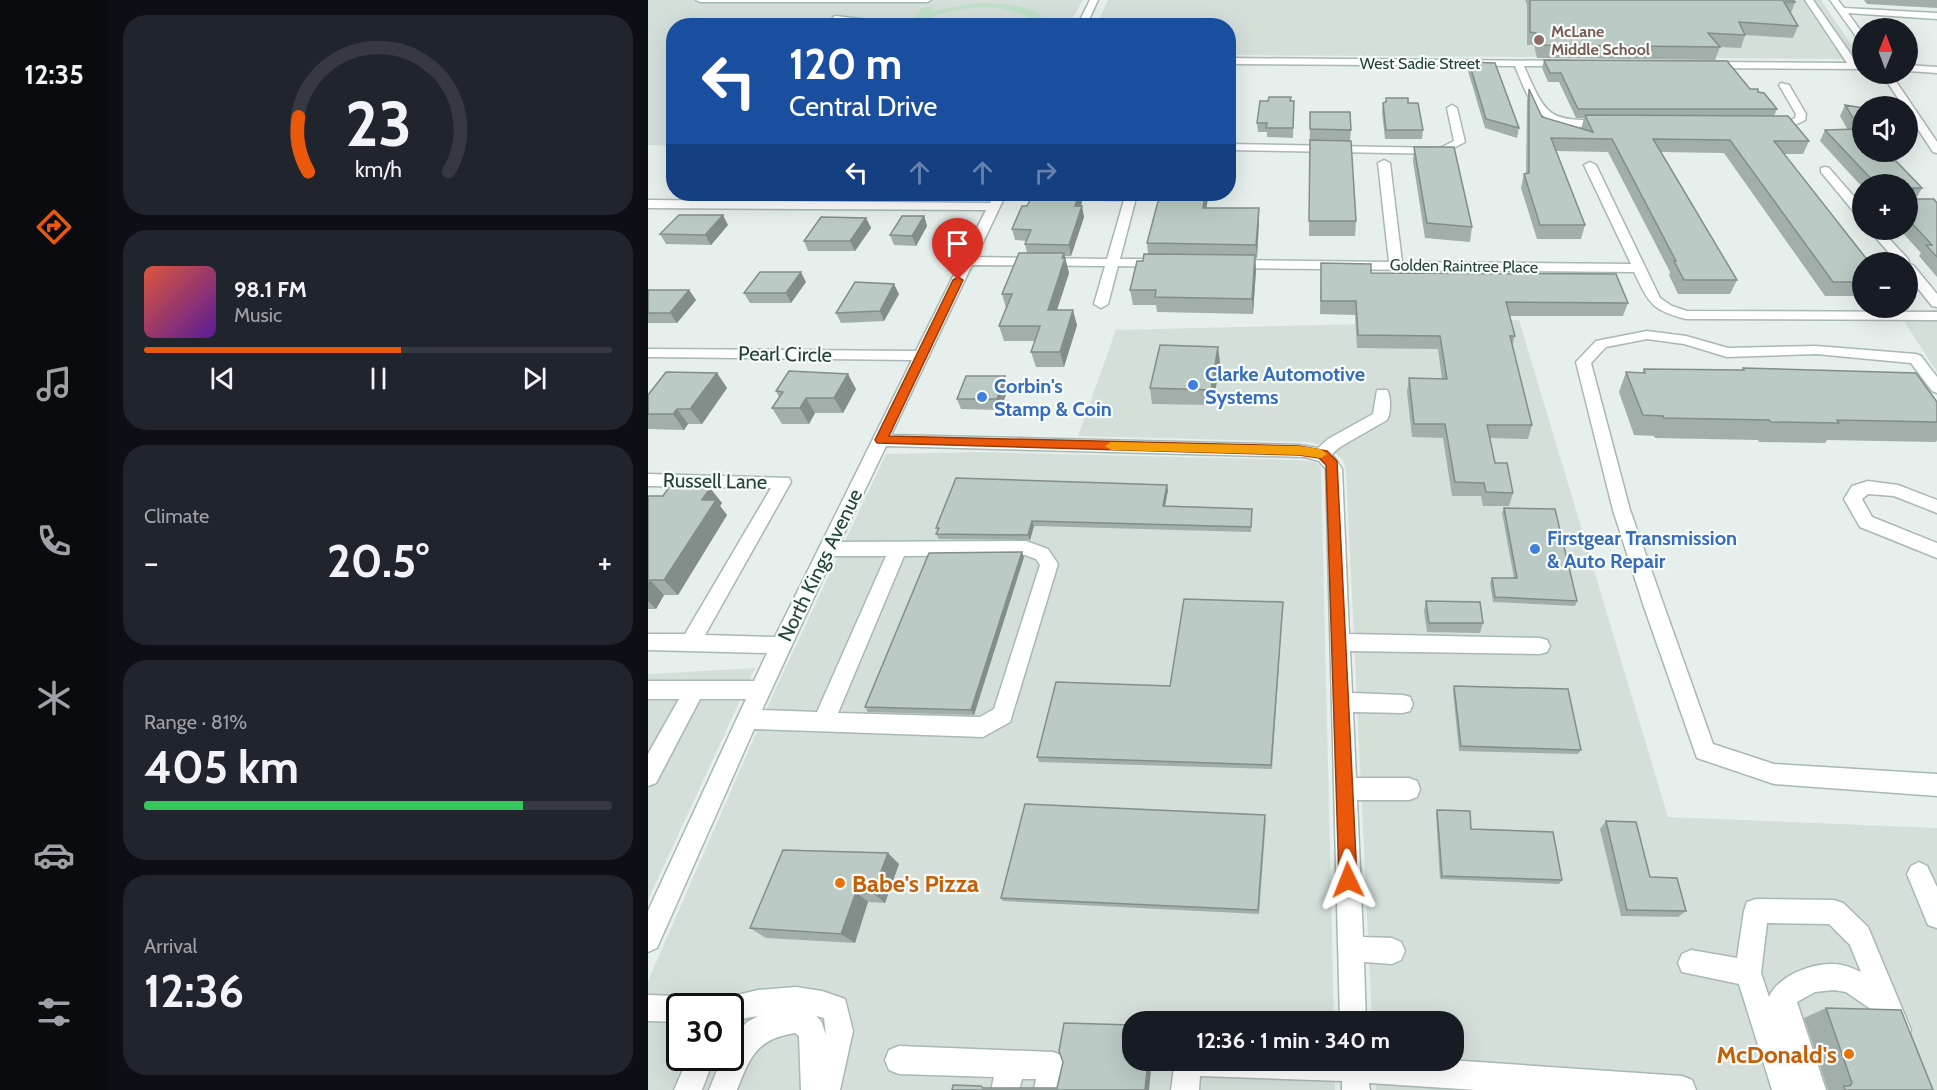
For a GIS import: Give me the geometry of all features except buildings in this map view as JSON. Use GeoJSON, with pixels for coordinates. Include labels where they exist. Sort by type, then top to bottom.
{"type":"FeatureCollection","features":[{"type":"Feature","properties":{"kind":"street"},"geometry":{"type":"LineString","coordinates":[[700,0],[927,0]]}},
{"type":"Feature","properties":{"kind":"street"},"geometry":{"type":"LineString","coordinates":[[1085,18],[1094,0]]}},
{"type":"Feature","properties":{"kind":"street"},"geometry":{"type":"LineString","coordinates":[[1809,0],[1852,58]]}},
{"type":"Feature","properties":{"kind":"street"},"geometry":{"type":"LineString","coordinates":[[1834,0],[1852,25]]}},
{"type":"Feature","properties":{"kind":"street"},"geometry":{"type":"LineString","coordinates":[[837,18],[856,1]]}},
{"type":"Feature","properties":{"kind":"street"},"geometry":{"type":"LineString","coordinates":[[1841,10],[1937,16]]}},
{"type":"Feature","properties":{"kind":"street","name":"West Sadie Street"},"geometry":{"type":"LineString","coordinates":[[1236,61],[1578,64]]}},
{"type":"Feature","properties":{"kind":"street"},"geometry":{"type":"LineString","coordinates":[[1236,71],[1276,71],[1283,68],[1283,62]]}},
{"type":"Feature","properties":{"kind":"street"},"geometry":{"type":"LineString","coordinates":[[1518,63],[1542,112],[1554,119],[1573,123],[1619,123]]}},
{"type":"Feature","properties":{"kind":"street"},"geometry":{"type":"LineString","coordinates":[[1698,65],[1852,66]]}},
{"type":"Feature","properties":{"kind":"street"},"geometry":{"type":"LineString","coordinates":[[1918,69],[1937,70]]}},
{"type":"Feature","properties":{"kind":"street"},"geometry":{"type":"LineString","coordinates":[[1893,84],[1937,150]]}},
{"type":"Feature","properties":{"kind":"street"},"geometry":{"type":"LineString","coordinates":[[1757,124],[1791,124],[1800,120],[1801,114],[1784,85]]}},
{"type":"Feature","properties":{"kind":"street"},"geometry":{"type":"LineString","coordinates":[[1236,147],[1442,151],[1460,142],[1452,108]]}},
{"type":"Feature","properties":{"kind":"street"},"geometry":{"type":"LineString","coordinates":[[1924,133],[1937,134]]}},
{"type":"Feature","properties":{"kind":"street"},"geometry":{"type":"LineString","coordinates":[[1384,163],[1396,266]]}},
{"type":"Feature","properties":{"kind":"street"},"geometry":{"type":"LineString","coordinates":[[1590,165],[1654,300],[1667,309],[1686,315],[1937,316]]}},
{"type":"Feature","properties":{"kind":"street"},"geometry":{"type":"LineString","coordinates":[[1825,170],[1852,198]]}},
{"type":"Feature","properties":{"kind":"street"},"geometry":{"type":"LineString","coordinates":[[648,204],[910,201]]}},
{"type":"Feature","properties":{"kind":"street","name":"North Kings Avenue"},"geometry":{"type":"LineString","coordinates":[[648,939],[759,690],[997,201]]}},
{"type":"Feature","properties":{"kind":"street"},"geometry":{"type":"LineString","coordinates":[[1101,304],[1130,201]]}},
{"type":"Feature","properties":{"kind":"street"},"geometry":{"type":"LineString","coordinates":[[1884,240],[1894,252]]}},
{"type":"Feature","properties":{"kind":"street"},"geometry":{"type":"LineString","coordinates":[[968,261],[1172,264]]}},
{"type":"Feature","properties":{"kind":"street","name":"Golden Raintree Place"},"geometry":{"type":"LineString","coordinates":[[1219,264],[1638,268]]}},
{"type":"Feature","properties":{"kind":"street"},"geometry":{"type":"LineString","coordinates":[[1918,280],[1937,303]]}},
{"type":"Feature","properties":{"kind":"street"},"geometry":{"type":"LineString","coordinates":[[1937,388],[1916,359],[1816,350],[1727,353],[1686,340],[1647,335],[1601,344],[1583,362],[1598,433],[1638,567],[1705,751],[1774,774],[1937,786]]}},
{"type":"Feature","properties":{"kind":"street","name":"Pearl Circle"},"geometry":{"type":"LineString","coordinates":[[648,353],[921,356]]}},
{"type":"Feature","properties":{"kind":"street"},"geometry":{"type":"LineString","coordinates":[[1322,454],[1334,443],[1381,416],[1382,393]]}},
{"type":"Feature","properties":{"kind":"street"},"geometry":{"type":"LineString","coordinates":[[881,440],[1299,451],[1322,454],[1332,464],[1334,469],[1353,1011]]}},
{"type":"Feature","properties":{"kind":"street","name":"Russell Lane"},"geometry":{"type":"LineString","coordinates":[[648,480],[783,482],[690,643]]}},
{"type":"Feature","properties":{"kind":"street"},"geometry":{"type":"LineString","coordinates":[[1937,507],[1882,486],[1869,486],[1858,490],[1853,499],[1866,522],[1937,551]]}},
{"type":"Feature","properties":{"kind":"street"},"geometry":{"type":"LineString","coordinates":[[746,719],[982,727],[1003,714],[1049,564],[1042,554],[1026,548],[827,549]]}},
{"type":"Feature","properties":{"kind":"street"},"geometry":{"type":"LineString","coordinates":[[823,722],[898,549]]}},
{"type":"Feature","properties":{"kind":"street"},"geometry":{"type":"LineString","coordinates":[[648,642],[781,645]]}},
{"type":"Feature","properties":{"kind":"street"},"geometry":{"type":"LineString","coordinates":[[1340,642],[1540,646]]}},
{"type":"Feature","properties":{"kind":"street"},"geometry":{"type":"LineString","coordinates":[[648,776],[694,689]]}},
{"type":"Feature","properties":{"kind":"street"},"geometry":{"type":"LineString","coordinates":[[648,690],[759,690]]}},
{"type":"Feature","properties":{"kind":"street"},"geometry":{"type":"LineString","coordinates":[[1342,702],[1403,704]]}},
{"type":"Feature","properties":{"kind":"street"},"geometry":{"type":"LineString","coordinates":[[1345,789],[1409,789]]}},
{"type":"Feature","properties":{"kind":"street"},"geometry":{"type":"LineString","coordinates":[[1919,874],[1937,916]]}},
{"type":"Feature","properties":{"kind":"street"},"geometry":{"type":"LineString","coordinates":[[1786,1090],[1748,973],[1756,911],[1834,912],[1859,936],[1905,1047]]}},
{"type":"Feature","properties":{"kind":"street"},"geometry":{"type":"LineString","coordinates":[[1351,949],[1392,951]]}},
{"type":"Feature","properties":{"kind":"street"},"geometry":{"type":"LineString","coordinates":[[1691,963],[1748,973]]}},
{"type":"Feature","properties":{"kind":"street"},"geometry":{"type":"LineString","coordinates":[[1812,1090],[1782,997],[1794,986],[1809,980],[1825,978],[1850,980],[1888,1005]]}},
{"type":"Feature","properties":{"kind":"street"},"geometry":{"type":"LineString","coordinates":[[744,1005],[779,999],[814,1000],[836,1008],[840,1031],[826,1090]]}},
{"type":"Feature","properties":{"kind":"street"},"geometry":{"type":"LineString","coordinates":[[648,1008],[666,1009]]}},
{"type":"Feature","properties":{"kind":"street"},"geometry":{"type":"LineString","coordinates":[[723,1090],[739,1050],[758,1029],[775,1021],[800,1018],[812,1030],[815,1090]]}},
{"type":"Feature","properties":{"kind":"street"},"geometry":{"type":"LineString","coordinates":[[899,1060],[1008,1077],[1053,1066],[1048,1090]]}},
{"type":"Feature","properties":{"kind":"street"},"geometry":{"type":"LineString","coordinates":[[1185,1090],[1188,1062],[1682,1090]]}},
{"type":"Feature","properties":{"kind":"street"},"geometry":{"type":"LineString","coordinates":[[688,1090],[696,1071]]}},
{"type":"Feature","properties":{"kind":"shaded area"},"geometry":{"type":"Polygon","coordinates":[[[648,0],[1083,0],[1073,18],[666,18],[666,146],[648,145],[648,0]]]}},
{"type":"Feature","properties":{"kind":"shaded area","name":"McLane Middle School"},"geometry":{"type":"Polygon","coordinates":[[[1108,0],[1821,0],[1852,46],[1852,59],[1236,55],[1236,18],[1100,18],[1108,0]]]}},
{"type":"Feature","properties":{"kind":"shaded area"},"geometry":{"type":"Polygon","coordinates":[[[1937,309],[1937,372],[1902,318],[1918,318],[1918,312],[1937,309]]]}},
{"type":"Feature","properties":{"kind":"shaded area"},"geometry":{"type":"Polygon","coordinates":[[[1519,320],[1668,817],[1937,828],[1937,1090],[1376,1090],[1375,1071],[1464,1071],[1464,1011],[1372,1011],[1346,469],[1342,459],[1330,448],[1309,442],[1078,436],[1116,330],[1519,320]]]}},
{"type":"Feature","properties":{"kind":"shaded area"},"geometry":{"type":"Polygon","coordinates":[[[981,452],[1316,462],[1321,467],[1334,1011],[1122,1011],[1122,1071],[1335,1071],[1335,1090],[648,1090],[648,981],[775,690],[886,454],[981,452]]]}},
{"type":"Feature","properties":{"kind":"shaded area"},"geometry":{"type":"Polygon","coordinates":[[[755,668],[648,900],[648,674],[755,668]]]}},
{"type":"Feature","properties":{"kind":"green space"},"geometry":{"type":"Polygon","coordinates":[[[982,3],[1013,5],[1038,12],[1041,18],[1028,18],[1006,10],[983,7],[949,12],[931,18],[913,18],[923,7],[934,7],[929,13],[982,3]]]}},
{"type":"Feature","properties":{"kind":"slow traffic"},"geometry":{"type":"LineString","coordinates":[[1111,446],[1308,451],[1321,454]]}},
{"type":"Feature","properties":{"kind":"place","name":"McLane Middle School"},"geometry":{"type":"Point","coordinates":[1539,40]}},
{"type":"Feature","properties":{"kind":"place","name":"Clarke Automotive Systems"},"geometry":{"type":"Point","coordinates":[1193,385]}},
{"type":"Feature","properties":{"kind":"place","name":"Corbin's Stamp & Coin"},"geometry":{"type":"Point","coordinates":[982,397]}},
{"type":"Feature","properties":{"kind":"place","name":"Firstgear Transmission & Auto Repair"},"geometry":{"type":"Point","coordinates":[1535,549]}},
{"type":"Feature","properties":{"kind":"place","name":"Babe's Pizza"},"geometry":{"type":"Point","coordinates":[840,883]}},
{"type":"Feature","properties":{"kind":"place","name":"McDonald's"},"geometry":{"type":"Point","coordinates":[1849,1054]}},
{"type":"Feature","properties":{"kind":"route"},"geometry":{"type":"LineString","coordinates":[[958,280],[881,440],[1299,451],[1322,454],[1332,464],[1334,469],[1348,880]]}}]}
